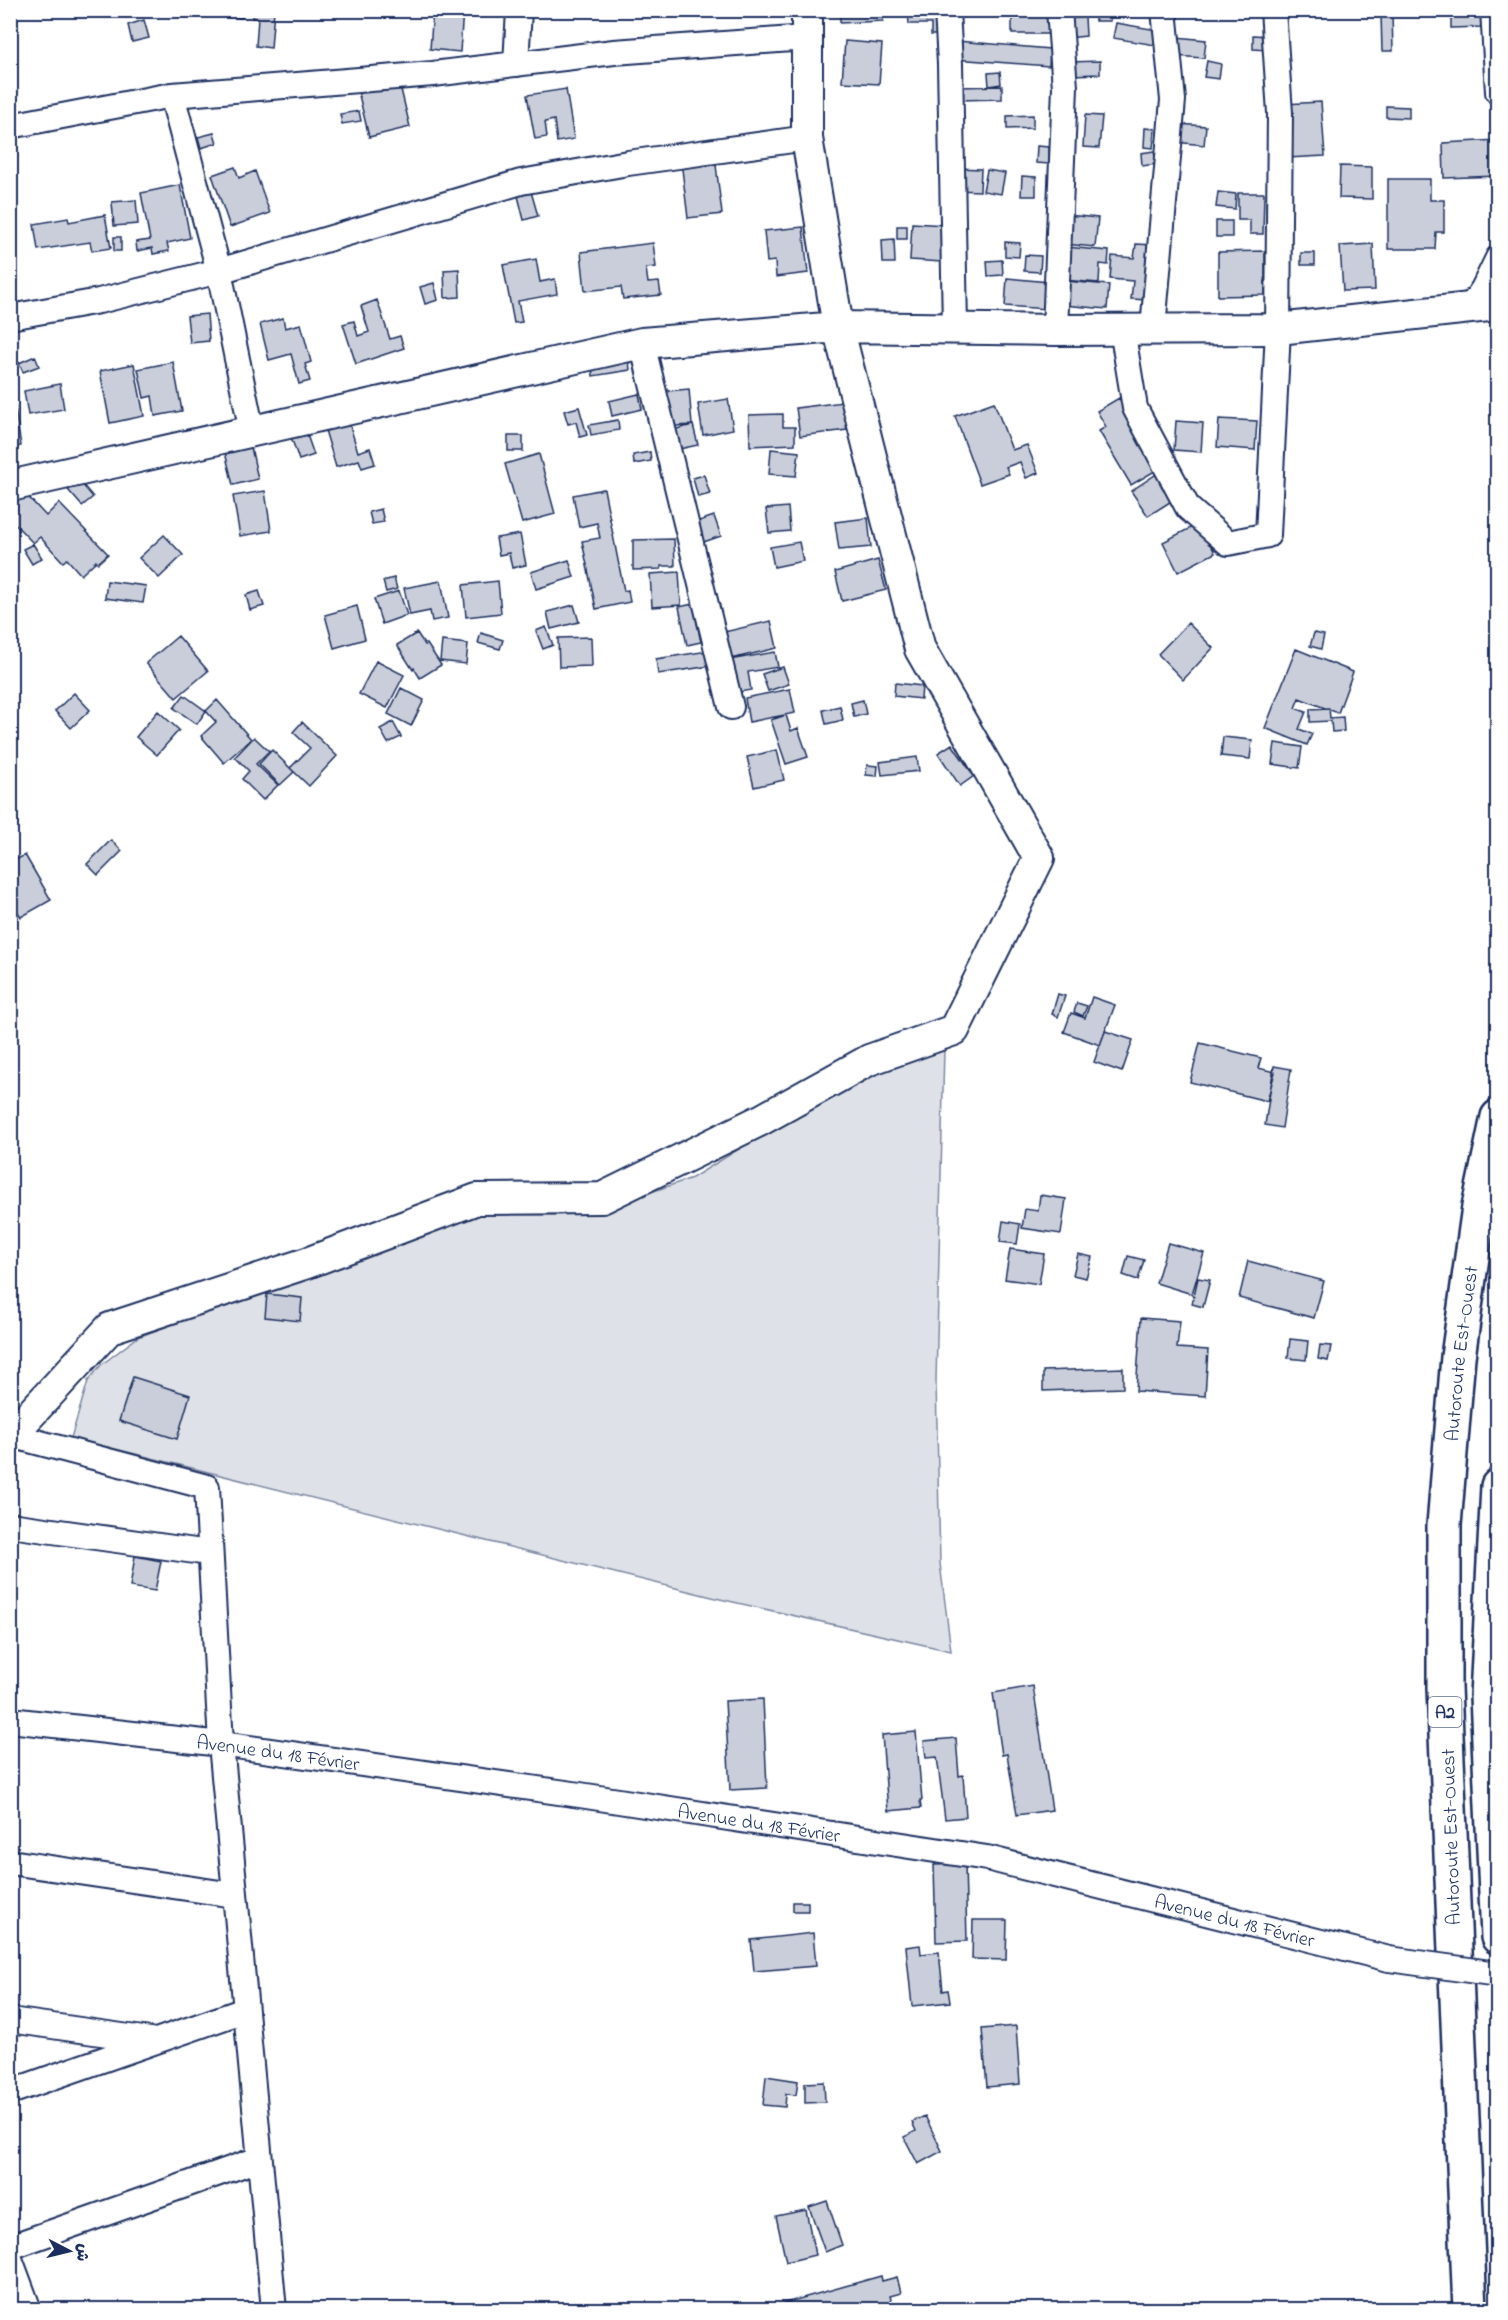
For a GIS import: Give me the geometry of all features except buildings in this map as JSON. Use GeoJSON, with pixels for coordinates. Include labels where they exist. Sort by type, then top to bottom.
{"type":"FeatureCollection","features":[{"type":"Feature","properties":{"kind":"highway","name":"Autoroute Est-Ouest"},"geometry":{"type":"LineString","coordinates":[[1470,2310],[1444,1687],[1444,1525],[1458,1357],[1479,1207],[1497,1117]]}},
{"type":"Feature","properties":{"kind":"highway","name":"A2"},"geometry":{"type":"LineString","coordinates":[[1497,1486],[1487,1696],[1497,1937]]}},
{"type":"Feature","properties":{"kind":"street"},"geometry":{"type":"LineString","coordinates":[[516,64],[519,10]]}},
{"type":"Feature","properties":{"kind":"street"},"geometry":{"type":"LineString","coordinates":[[947,10],[956,327]]}},
{"type":"Feature","properties":{"kind":"street"},"geometry":{"type":"LineString","coordinates":[[1055,330],[1065,87],[1059,10]]}},
{"type":"Feature","properties":{"kind":"street"},"geometry":{"type":"LineString","coordinates":[[1153,328],[1173,100],[1164,10]]}},
{"type":"Feature","properties":{"kind":"street"},"geometry":{"type":"LineString","coordinates":[[1122,329],[1135,408],[1188,508],[1228,543],[1268,535],[1278,329],[1280,114],[1273,10]]}},
{"type":"Feature","properties":{"kind":"street"},"geometry":{"type":"LineString","coordinates":[[1493,10],[1497,93]]}},
{"type":"Feature","properties":{"kind":"street"},"geometry":{"type":"LineString","coordinates":[[10,126],[172,95],[433,74],[614,52],[806,24],[807,138],[838,327],[920,649],[1039,858],[954,1030],[869,1060],[761,1120],[602,1198],[477,1199],[307,1263],[110,1328],[26,1419],[10,1427]]}},
{"type":"Feature","properties":{"kind":"street"},"geometry":{"type":"LineString","coordinates":[[172,95],[219,271],[252,432]]}},
{"type":"Feature","properties":{"kind":"street"},"geometry":{"type":"LineString","coordinates":[[10,317],[99,301],[219,271],[521,182],[628,163],[807,138]]}},
{"type":"Feature","properties":{"kind":"street"},"geometry":{"type":"LineString","coordinates":[[10,486],[642,343],[838,327],[1055,330],[1278,329],[1484,306],[1484,289],[1497,258]]}},
{"type":"Feature","properties":{"kind":"street"},"geometry":{"type":"LineString","coordinates":[[642,343],[731,707]]}},
{"type":"Feature","properties":{"kind":"street"},"geometry":{"type":"LineString","coordinates":[[10,1435],[207,1488],[220,1744],[259,2159],[269,2308]]}},
{"type":"Feature","properties":{"kind":"street"},"geometry":{"type":"LineString","coordinates":[[10,1525],[209,1554]]}},
{"type":"Feature","properties":{"kind":"street","name":"Avenue du 18 Février"},"geometry":{"type":"LineString","coordinates":[[10,1720],[220,1744],[580,1795],[987,1858],[1389,1959],[1497,1974]]}},
{"type":"Feature","properties":{"kind":"street"},"geometry":{"type":"LineString","coordinates":[[10,1862],[234,1895]]}},
{"type":"Feature","properties":{"kind":"street"},"geometry":{"type":"LineString","coordinates":[[10,2092],[244,2010]]}},
{"type":"Feature","properties":{"kind":"street"},"geometry":{"type":"LineString","coordinates":[[10,2020],[156,2041]]}},
{"type":"Feature","properties":{"kind":"street"},"geometry":{"type":"LineString","coordinates":[[10,2247],[259,2159]]}},
{"type":"Feature","properties":{"kind":"street"},"geometry":{"type":"LineString","coordinates":[[10,2259],[29,2310]]}},
{"type":"Feature","properties":{"kind":"shaded area"},"geometry":{"type":"Polygon","coordinates":[[[944,1049],[936,1381],[940,1563],[951,1651],[720,1599],[71,1438],[88,1381],[101,1365],[138,1337],[475,1214],[556,1215],[610,1206],[692,1178],[853,1079],[944,1049]]]}}]}
